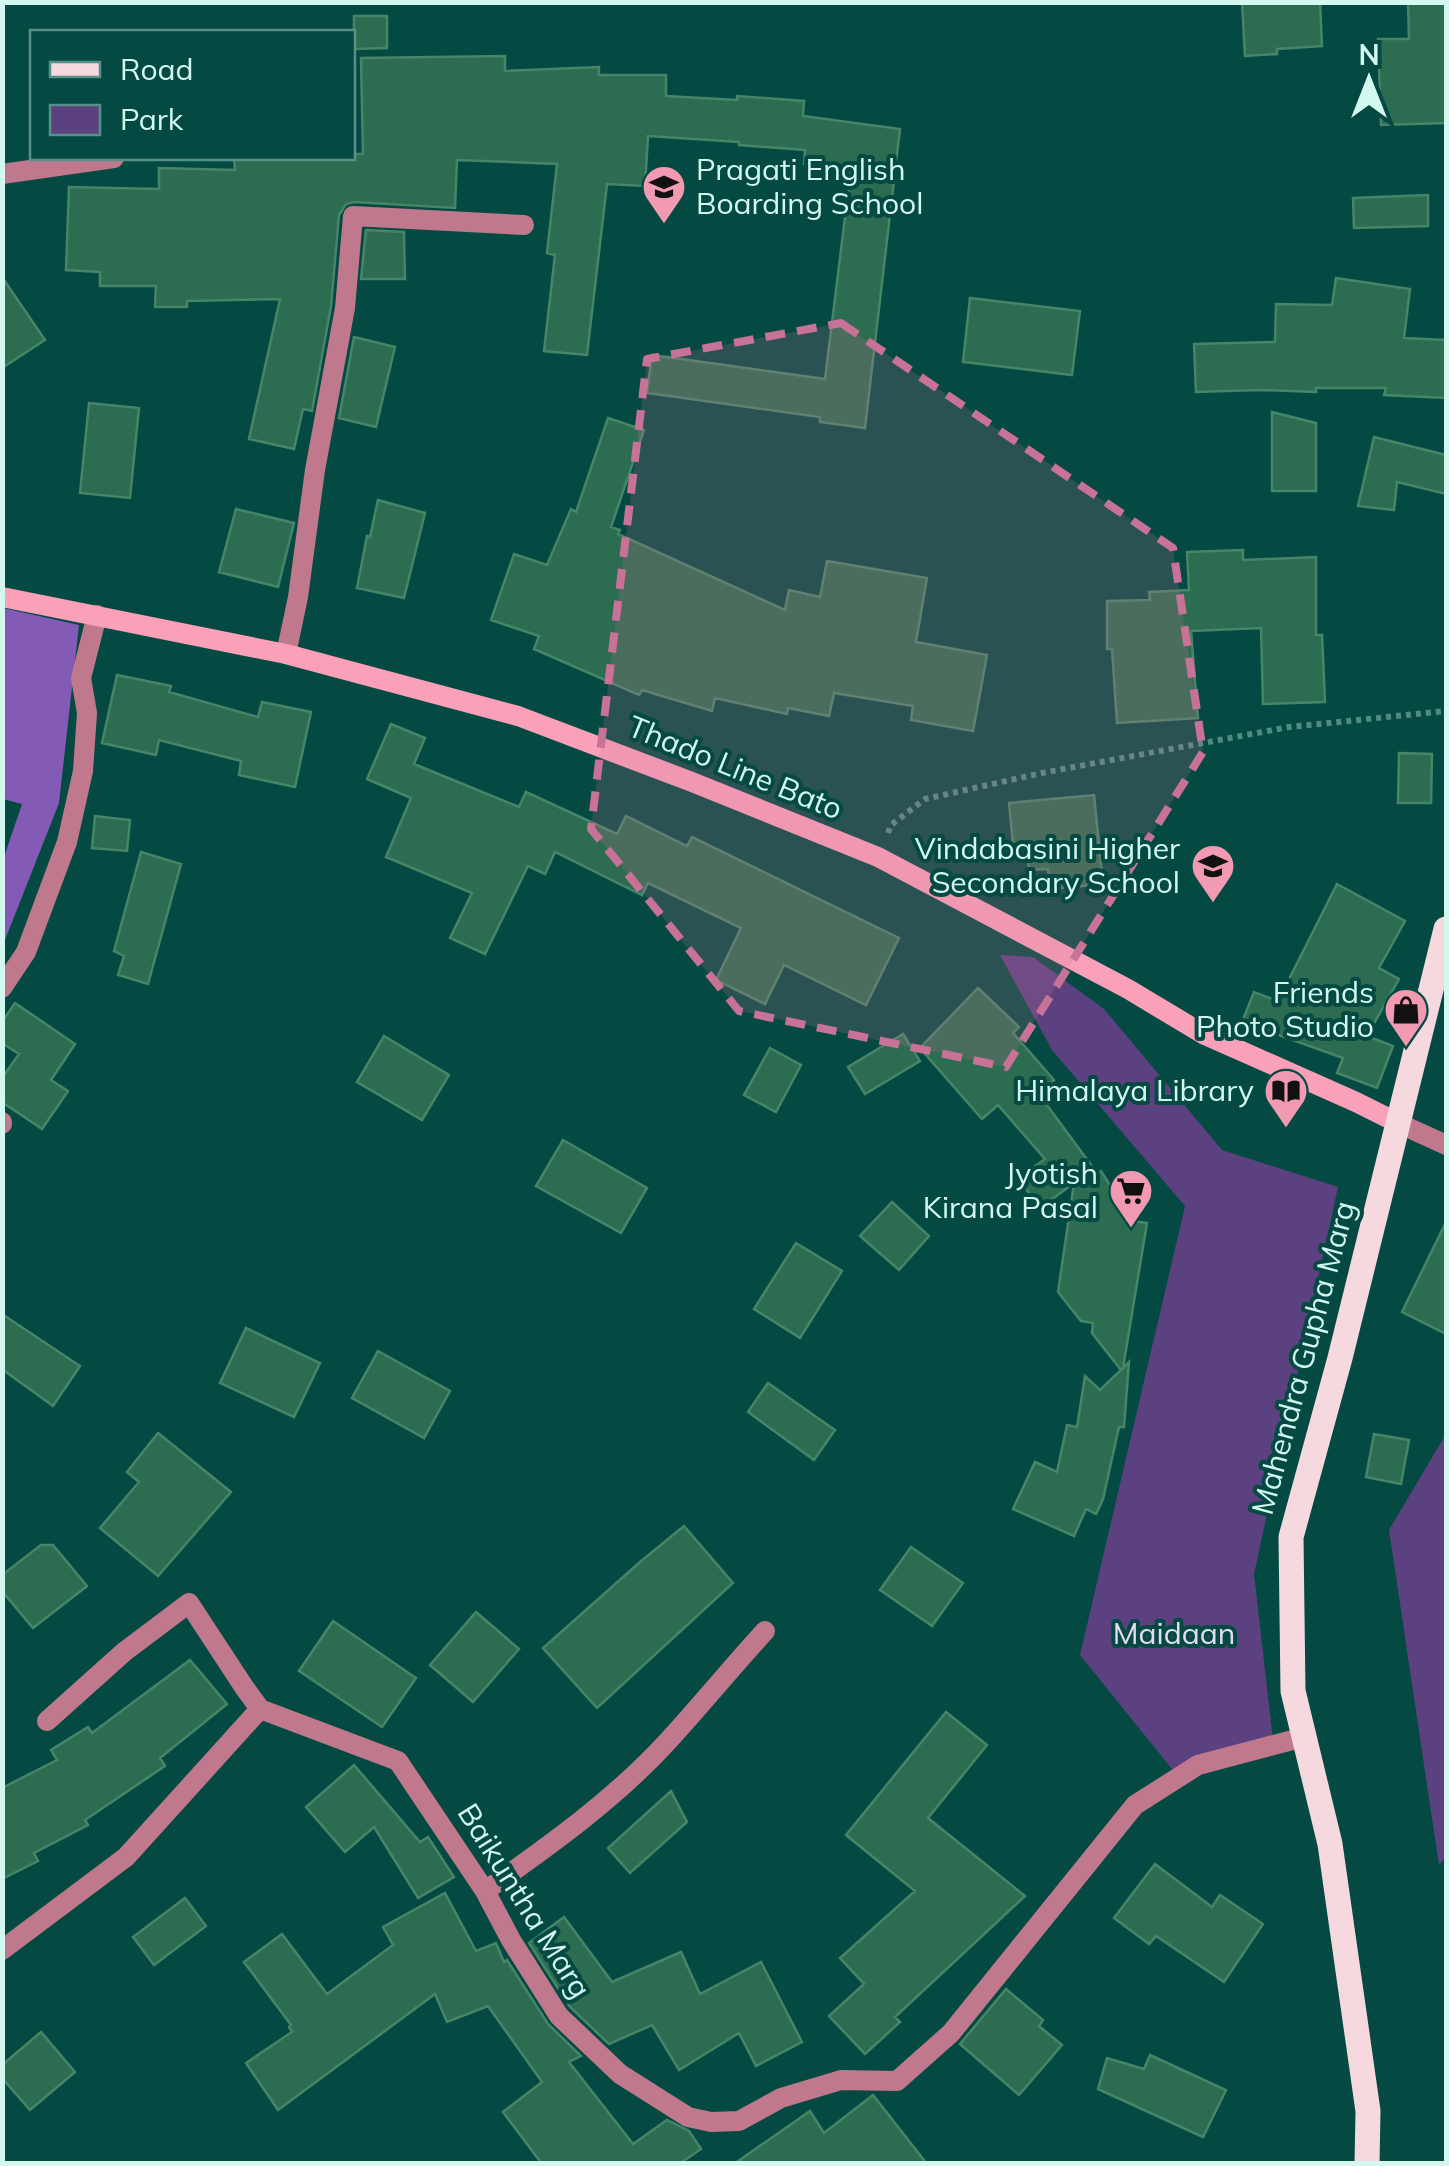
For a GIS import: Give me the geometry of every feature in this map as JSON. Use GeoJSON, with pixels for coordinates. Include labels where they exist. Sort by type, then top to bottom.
{"type":"FeatureCollection","features":[{"type":"Feature","properties":{"kind":"main road","name":"Thado Line Bato"},"geometry":{"type":"LineString","coordinates":[[2,597],[286,654],[518,716],[878,858],[1110,980],[1203,1034],[1398,1123]]}},
{"type":"Feature","properties":{"kind":"main road","name":"Mahendra Gupha Marg"},"geometry":{"type":"LineString","coordinates":[[1367,2164],[1368,2112],[1330,1844],[1293,1691],[1291,1537],[1334,1383],[1446,929]]}},
{"type":"Feature","properties":{"kind":"street"},"geometry":{"type":"LineString","coordinates":[[2,174],[100,160]]}},
{"type":"Feature","properties":{"kind":"street"},"geometry":{"type":"LineString","coordinates":[[286,654],[345,308],[353,216],[524,225]]}},
{"type":"Feature","properties":{"kind":"street"},"geometry":{"type":"LineString","coordinates":[[2,988],[26,952],[67,842],[83,771],[86,713],[80,678],[97,615]]}},
{"type":"Feature","properties":{"kind":"street"},"geometry":{"type":"LineString","coordinates":[[1398,1123],[1446,1145]]}},
{"type":"Feature","properties":{"kind":"street"},"geometry":{"type":"LineString","coordinates":[[2,1950],[126,1857],[260,1708],[189,1603],[124,1652],[46,1721]]}},
{"type":"Feature","properties":{"kind":"street"},"geometry":{"type":"LineString","coordinates":[[484,1892],[608,1798],[667,1742],[765,1631]]}},
{"type":"Feature","properties":{"kind":"street","name":"Baikuntha Marg"},"geometry":{"type":"LineString","coordinates":[[260,1708],[398,1760],[559,2016],[620,2074],[688,2117],[711,2122],[738,2121],[781,2098],[841,2080],[897,2081],[951,2033],[1135,1805],[1198,1765],[1304,1737]]}},
{"type":"Feature","properties":{"kind":"path"},"geometry":{"type":"LineString","coordinates":[[878,858],[891,825],[925,799],[1095,762],[1289,727],[1446,711]]}},
{"type":"Feature","properties":{"kind":"highlighted area"},"geometry":{"type":"Polygon","coordinates":[[[841,323],[1173,548],[1203,752],[1006,1067],[739,1011],[591,829],[647,359],[841,323]]]}},
{"type":"Feature","properties":{"kind":"green space","name":"Maidaan"},"geometry":{"type":"Polygon","coordinates":[[[1000,955],[1033,957],[1104,1009],[1222,1150],[1338,1187],[1254,1574],[1273,1740],[1172,1769],[1080,1655],[1185,1206],[1052,1050],[1000,955]]]}},
{"type":"Feature","properties":{"kind":"green space"},"geometry":{"type":"Polygon","coordinates":[[[1446,1434],[1446,1856],[1439,1865],[1389,1530],[1446,1434]]]}},
{"type":"Feature","properties":{"kind":"shaded area"},"geometry":{"type":"Polygon","coordinates":[[[3,608],[79,625],[59,803],[3,945],[3,860],[22,804],[3,799],[3,608]]]}},
{"type":"Feature","properties":{"kind":"building"},"geometry":{"type":"Polygon","coordinates":[[[1242,2],[1320,2],[1322,46],[1245,56],[1242,2]]]}},
{"type":"Feature","properties":{"kind":"building"},"geometry":{"type":"Polygon","coordinates":[[[1408,2],[1446,2],[1446,123],[1381,125],[1378,39],[1409,39],[1408,2]]]}},
{"type":"Feature","properties":{"kind":"building"},"geometry":{"type":"Polygon","coordinates":[[[354,16],[387,16],[387,48],[355,49],[354,16]]]}},
{"type":"Feature","properties":{"kind":"building"},"geometry":{"type":"Polygon","coordinates":[[[505,56],[505,71],[599,67],[599,75],[666,75],[666,96],[804,101],[803,116],[900,129],[865,428],[820,422],[820,417],[647,393],[652,355],[825,379],[851,169],[804,164],[805,150],[648,136],[645,186],[607,184],[587,355],[544,351],[555,255],[547,253],[557,164],[457,160],[455,208],[346,204],[339,215],[331,306],[312,411],[303,409],[294,449],[249,439],[280,299],[187,301],[187,307],[155,307],[156,286],[100,286],[100,272],[66,270],[69,187],[159,189],[159,168],[235,170],[234,160],[355,160],[355,154],[363,154],[361,58],[505,56]]]}},
{"type":"Feature","properties":{"kind":"building"},"geometry":{"type":"Polygon","coordinates":[[[1428,195],[1428,226],[1354,228],[1353,198],[1428,195]]]}},
{"type":"Feature","properties":{"kind":"building"},"geometry":{"type":"Polygon","coordinates":[[[366,230],[404,232],[405,279],[361,279],[366,230]]]}},
{"type":"Feature","properties":{"kind":"building"},"geometry":{"type":"Polygon","coordinates":[[[2,277],[45,340],[2,368],[2,277]]]}},
{"type":"Feature","properties":{"kind":"building"},"geometry":{"type":"Polygon","coordinates":[[[1336,278],[1410,289],[1404,338],[1446,340],[1446,398],[1384,395],[1386,388],[1196,392],[1194,344],[1275,342],[1276,304],[1332,305],[1336,278]]]}},
{"type":"Feature","properties":{"kind":"building"},"geometry":{"type":"Polygon","coordinates":[[[970,298],[1080,311],[1072,375],[963,362],[970,298]]]}},
{"type":"Feature","properties":{"kind":"building"},"geometry":{"type":"Polygon","coordinates":[[[354,337],[395,347],[376,427],[339,418],[354,337]]]}},
{"type":"Feature","properties":{"kind":"building"},"geometry":{"type":"Polygon","coordinates":[[[89,403],[139,408],[130,498],[80,493],[89,403]]]}},
{"type":"Feature","properties":{"kind":"building"},"geometry":{"type":"Polygon","coordinates":[[[1272,412],[1316,423],[1316,491],[1272,491],[1272,412]]]}},
{"type":"Feature","properties":{"kind":"building"},"geometry":{"type":"Polygon","coordinates":[[[608,418],[644,430],[611,527],[620,530],[618,534],[785,610],[789,590],[820,597],[827,561],[927,578],[916,642],[987,655],[973,731],[911,720],[913,706],[834,693],[829,716],[788,708],[787,714],[715,698],[712,711],[642,690],[639,695],[534,649],[539,636],[491,620],[514,554],[547,565],[571,509],[576,512],[608,418]]]}},
{"type":"Feature","properties":{"kind":"building"},"geometry":{"type":"Polygon","coordinates":[[[1374,437],[1446,455],[1446,494],[1397,482],[1394,510],[1358,506],[1374,437]]]}},
{"type":"Feature","properties":{"kind":"building"},"geometry":{"type":"Polygon","coordinates":[[[378,500],[425,513],[404,598],[357,588],[378,500]]]}},
{"type":"Feature","properties":{"kind":"building"},"geometry":{"type":"Polygon","coordinates":[[[236,509],[294,523],[278,587],[219,572],[236,509]]]}},
{"type":"Feature","properties":{"kind":"building"},"geometry":{"type":"Polygon","coordinates":[[[1243,550],[1243,560],[1316,557],[1316,635],[1322,635],[1325,702],[1263,704],[1261,628],[1191,631],[1198,718],[1117,723],[1112,649],[1107,649],[1107,601],[1150,600],[1149,592],[1189,590],[1187,552],[1243,550]]]}},
{"type":"Feature","properties":{"kind":"building"},"geometry":{"type":"Polygon","coordinates":[[[117,675],[171,686],[169,692],[258,717],[262,702],[311,712],[295,787],[239,775],[241,761],[159,740],[156,755],[102,743],[117,675]]]}},
{"type":"Feature","properties":{"kind":"building"},"geometry":{"type":"Polygon","coordinates":[[[391,724],[425,738],[414,764],[519,807],[526,792],[617,834],[626,816],[687,846],[692,837],[899,938],[866,1005],[784,965],[765,1004],[716,980],[741,928],[648,883],[642,895],[555,852],[545,874],[528,866],[485,954],[450,938],[472,893],[386,857],[411,798],[367,779],[391,724]]]}},
{"type":"Feature","properties":{"kind":"building"},"geometry":{"type":"Polygon","coordinates":[[[1399,753],[1432,754],[1431,803],[1398,803],[1399,753]]]}},
{"type":"Feature","properties":{"kind":"building"},"geometry":{"type":"Polygon","coordinates":[[[1094,795],[1103,884],[1050,889],[1048,869],[1029,870],[1026,844],[1013,845],[1009,803],[1094,795]]]}},
{"type":"Feature","properties":{"kind":"building"},"geometry":{"type":"Polygon","coordinates":[[[95,816],[130,820],[127,851],[92,848],[95,816]]]}},
{"type":"Feature","properties":{"kind":"building"},"geometry":{"type":"Polygon","coordinates":[[[141,852],[181,864],[148,984],[118,975],[124,956],[114,951],[141,852]]]}},
{"type":"Feature","properties":{"kind":"building"},"geometry":{"type":"Polygon","coordinates":[[[1337,884],[1405,921],[1379,968],[1399,979],[1367,1036],[1393,1046],[1377,1088],[1337,1073],[1343,1058],[1242,1022],[1254,992],[1278,1001],[1337,884]]]}},
{"type":"Feature","properties":{"kind":"building"},"geometry":{"type":"Polygon","coordinates":[[[978,988],[1019,1027],[1013,1033],[1054,1080],[1038,1093],[1097,1173],[1101,1171],[1133,1221],[1147,1223],[1123,1368],[1129,1362],[1124,1427],[1119,1427],[1103,1499],[1096,1514],[1086,1509],[1074,1536],[1013,1509],[1035,1462],[1057,1472],[1067,1425],[1077,1427],[1085,1376],[1100,1390],[1121,1370],[1092,1333],[1093,1323],[1081,1321],[1058,1292],[1074,1183],[1040,1208],[1018,1178],[1045,1159],[998,1105],[982,1119],[920,1048],[978,988]]]}},
{"type":"Feature","properties":{"kind":"building"},"geometry":{"type":"Polygon","coordinates":[[[15,1003],[75,1044],[51,1080],[68,1091],[42,1129],[2,1102],[2,1078],[19,1054],[2,1043],[2,1022],[15,1003]]]}},
{"type":"Feature","properties":{"kind":"building"},"geometry":{"type":"Polygon","coordinates":[[[903,1034],[920,1061],[865,1094],[848,1067],[903,1034]]]}},
{"type":"Feature","properties":{"kind":"building"},"geometry":{"type":"Polygon","coordinates":[[[384,1036],[449,1075],[422,1120],[357,1082],[384,1036]]]}},
{"type":"Feature","properties":{"kind":"building"},"geometry":{"type":"Polygon","coordinates":[[[770,1048],[801,1065],[776,1112],[744,1095],[770,1048]]]}},
{"type":"Feature","properties":{"kind":"building"},"geometry":{"type":"Polygon","coordinates":[[[563,1140],[647,1188],[621,1233],[536,1186],[563,1140]]]}},
{"type":"Feature","properties":{"kind":"building"},"geometry":{"type":"Polygon","coordinates":[[[892,1202],[929,1236],[899,1270],[860,1236],[892,1202]]]}},
{"type":"Feature","properties":{"kind":"building"},"geometry":{"type":"Polygon","coordinates":[[[1446,1222],[1446,1334],[1402,1312],[1446,1222]]]}},
{"type":"Feature","properties":{"kind":"building"},"geometry":{"type":"Polygon","coordinates":[[[796,1243],[842,1271],[800,1338],[754,1309],[796,1243]]]}},
{"type":"Feature","properties":{"kind":"building"},"geometry":{"type":"Polygon","coordinates":[[[2,1314],[80,1366],[53,1406],[2,1369],[2,1314]]]}},
{"type":"Feature","properties":{"kind":"building"},"geometry":{"type":"Polygon","coordinates":[[[246,1328],[320,1363],[294,1417],[220,1383],[246,1328]]]}},
{"type":"Feature","properties":{"kind":"building"},"geometry":{"type":"Polygon","coordinates":[[[378,1351],[450,1391],[424,1438],[352,1398],[378,1351]]]}},
{"type":"Feature","properties":{"kind":"building"},"geometry":{"type":"Polygon","coordinates":[[[768,1383],[835,1430],[814,1460],[748,1412],[768,1383]]]}},
{"type":"Feature","properties":{"kind":"building"},"geometry":{"type":"Polygon","coordinates":[[[158,1433],[231,1492],[158,1576],[100,1528],[139,1482],[127,1472],[158,1433]]]}},
{"type":"Feature","properties":{"kind":"building"},"geometry":{"type":"Polygon","coordinates":[[[1374,1434],[1409,1440],[1401,1484],[1366,1477],[1374,1434]]]}},
{"type":"Feature","properties":{"kind":"building"},"geometry":{"type":"Polygon","coordinates":[[[684,1526],[733,1583],[597,1708],[543,1648],[684,1526]]]}},
{"type":"Feature","properties":{"kind":"building"},"geometry":{"type":"Polygon","coordinates":[[[41,1545],[53,1545],[87,1586],[33,1628],[2,1591],[2,1575],[41,1545]]]}},
{"type":"Feature","properties":{"kind":"building"},"geometry":{"type":"Polygon","coordinates":[[[911,1547],[963,1583],[932,1626],[880,1590],[911,1547]]]}},
{"type":"Feature","properties":{"kind":"building"},"geometry":{"type":"Polygon","coordinates":[[[476,1612],[519,1649],[473,1702],[430,1665],[476,1612]]]}},
{"type":"Feature","properties":{"kind":"building"},"geometry":{"type":"Polygon","coordinates":[[[333,1621],[416,1678],[382,1727],[299,1671],[333,1621]]]}},
{"type":"Feature","properties":{"kind":"building"},"geometry":{"type":"Polygon","coordinates":[[[190,1660],[227,1704],[160,1758],[165,1766],[85,1820],[88,1825],[34,1853],[38,1861],[2,1879],[2,1788],[57,1760],[51,1750],[88,1727],[92,1733],[190,1660]]]}},
{"type":"Feature","properties":{"kind":"building"},"geometry":{"type":"Polygon","coordinates":[[[946,1712],[987,1745],[928,1818],[1025,1896],[895,2017],[900,2022],[865,2054],[829,2016],[864,1984],[840,1958],[915,1891],[846,1835],[946,1712]]]}},
{"type":"Feature","properties":{"kind":"building"},"geometry":{"type":"Polygon","coordinates":[[[354,1765],[420,1842],[428,1837],[454,1877],[418,1898],[374,1827],[345,1852],[306,1807],[354,1765]]]}},
{"type":"Feature","properties":{"kind":"building"},"geometry":{"type":"Polygon","coordinates":[[[671,1791],[687,1822],[630,1873],[608,1848],[671,1791]]]}},
{"type":"Feature","properties":{"kind":"building"},"geometry":{"type":"Polygon","coordinates":[[[1155,1864],[1212,1907],[1220,1895],[1263,1924],[1224,1982],[1156,1936],[1149,1944],[1114,1918],[1155,1864]]]}},
{"type":"Feature","properties":{"kind":"building"},"geometry":{"type":"Polygon","coordinates":[[[445,1893],[476,1951],[496,1943],[504,1962],[507,1960],[548,2024],[581,2056],[569,2062],[633,2144],[667,2120],[689,2131],[701,2149],[679,2164],[542,2164],[503,2112],[542,2082],[488,2006],[447,2022],[435,1994],[278,2110],[246,2063],[292,2032],[291,2025],[244,1962],[282,1934],[327,1994],[393,1945],[383,1927],[445,1893]]]}},
{"type":"Feature","properties":{"kind":"building"},"geometry":{"type":"Polygon","coordinates":[[[185,1898],[206,1926],[154,1965],[133,1937],[185,1898]]]}},
{"type":"Feature","properties":{"kind":"building"},"geometry":{"type":"Polygon","coordinates":[[[564,1917],[612,1982],[681,1952],[700,1994],[761,1962],[802,2042],[756,2066],[739,2033],[679,2070],[652,2025],[609,2044],[570,2007],[529,1943],[564,1917]]]}},
{"type":"Feature","properties":{"kind":"building"},"geometry":{"type":"Polygon","coordinates":[[[1006,1989],[1043,2020],[1039,2026],[1062,2045],[1019,2095],[960,2044],[1006,1989]]]}},
{"type":"Feature","properties":{"kind":"building"},"geometry":{"type":"Polygon","coordinates":[[[41,2032],[75,2072],[30,2110],[2,2078],[2,2065],[41,2032]]]}},
{"type":"Feature","properties":{"kind":"building"},"geometry":{"type":"Polygon","coordinates":[[[1150,2055],[1226,2090],[1203,2137],[1098,2089],[1107,2058],[1144,2069],[1150,2055]]]}},
{"type":"Feature","properties":{"kind":"building"},"geometry":{"type":"Polygon","coordinates":[[[873,2095],[927,2164],[734,2164],[810,2111],[824,2133],[873,2095]]]}},
{"type":"Feature","properties":{"kind":"place","name":"Pragati English Boarding School"},"geometry":{"type":"Point","coordinates":[664,225]}},
{"type":"Feature","properties":{"kind":"place","name":"Vindabasini Higher Secondary School"},"geometry":{"type":"Point","coordinates":[1213,904]}},
{"type":"Feature","properties":{"kind":"place","name":"Friends Photo Studio"},"geometry":{"type":"Point","coordinates":[1406,1048]}},
{"type":"Feature","properties":{"kind":"place","name":"Himalaya Library"},"geometry":{"type":"Point","coordinates":[1286,1129]}},
{"type":"Feature","properties":{"kind":"place","name":"Jyotish Kirana Pasal"},"geometry":{"type":"Point","coordinates":[1131,1229]}}]}
